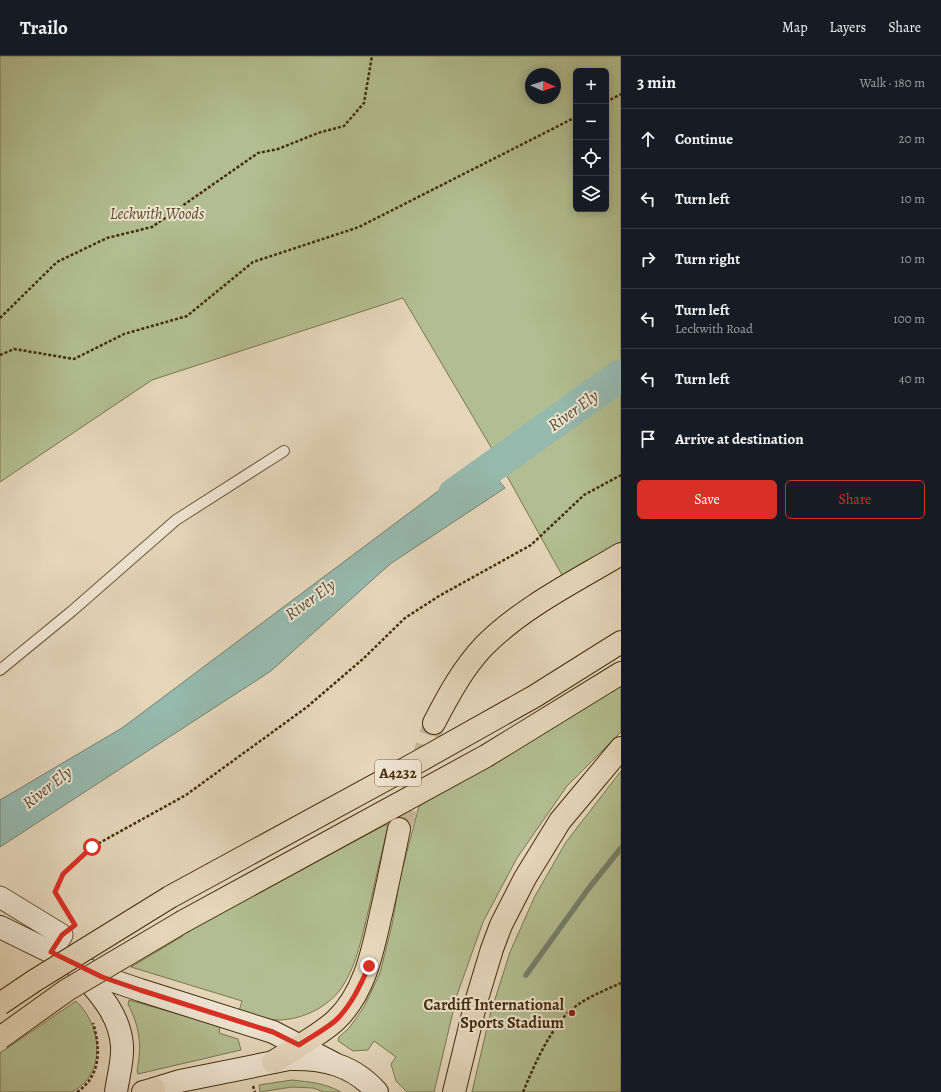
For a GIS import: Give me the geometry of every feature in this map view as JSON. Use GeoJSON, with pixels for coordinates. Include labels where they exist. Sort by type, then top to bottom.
{"type":"FeatureCollection","features":[{"type":"Feature","properties":{"kind":"main road"},"geometry":{"type":"LineString","coordinates":[[434,723],[461,676],[484,647],[495,636],[522,613],[621,554]]}},
{"type":"Feature","properties":{"kind":"main road","name":"A4232"},"geometry":{"type":"LineString","coordinates":[[0,1004],[34,981],[170,897],[535,696],[621,642]]}},
{"type":"Feature","properties":{"kind":"main road","name":"A4232"},"geometry":{"type":"LineString","coordinates":[[0,1038],[67,990],[184,921],[486,756],[621,673]]}},
{"type":"Feature","properties":{"kind":"main road"},"geometry":{"type":"LineString","coordinates":[[454,1092],[476,1002],[501,925],[525,878],[560,821],[621,748]]}},
{"type":"Feature","properties":{"kind":"main road"},"geometry":{"type":"LineString","coordinates":[[273,1062],[336,1020],[345,1010],[358,990],[369,966],[399,829]]}},
{"type":"Feature","properties":{"kind":"main road"},"geometry":{"type":"LineString","coordinates":[[0,928],[19,938],[56,944],[104,1000],[114,1016],[120,1030],[122,1046],[116,1092]]}},
{"type":"Feature","properties":{"kind":"main road"},"geometry":{"type":"LineString","coordinates":[[73,963],[102,977],[273,1032],[333,1063],[350,1070],[369,1083],[377,1092]]}},
{"type":"Feature","properties":{"kind":"main road"},"geometry":{"type":"LineString","coordinates":[[149,1091],[180,1081],[237,1071],[289,1059],[308,1058],[333,1063]]}},
{"type":"Feature","properties":{"kind":"street"},"geometry":{"type":"LineString","coordinates":[[0,897],[56,944]]}},
{"type":"Feature","properties":{"kind":"lane"},"geometry":{"type":"LineString","coordinates":[[0,670],[72,611],[176,520],[284,451]]}},
{"type":"Feature","properties":{"kind":"path"},"geometry":{"type":"LineString","coordinates":[[0,318],[57,262],[107,238],[152,227],[258,153],[278,149],[318,133],[344,126],[364,103],[372,56]]}},
{"type":"Feature","properties":{"kind":"path"},"geometry":{"type":"LineString","coordinates":[[609,100],[621,94]]}},
{"type":"Feature","properties":{"kind":"path"},"geometry":{"type":"LineString","coordinates":[[0,355],[14,349],[74,359],[124,334],[187,316],[253,262],[359,227],[573,119]]}},
{"type":"Feature","properties":{"kind":"path"},"geometry":{"type":"LineString","coordinates":[[56,944],[75,925],[55,892],[63,874],[92,847],[186,795],[307,707],[364,658],[405,618],[439,596],[530,545],[584,495],[621,475]]}},
{"type":"Feature","properties":{"kind":"path"},"geometry":{"type":"LineString","coordinates":[[524,1092],[540,1053],[564,1018],[579,1004],[602,991],[621,983]]}},
{"type":"Feature","properties":{"kind":"path"},"geometry":{"type":"LineString","coordinates":[[253,1086],[255,1092]]}},
{"type":"Feature","properties":{"kind":"green space","name":"Leckwith Woods"},"geometry":{"type":"Polygon","coordinates":[[[0,56],[621,56],[621,542],[563,577],[492,449],[403,298],[152,380],[0,482],[0,56]]]}},
{"type":"Feature","properties":{"kind":"green space"},"geometry":{"type":"Polygon","coordinates":[[[621,686],[621,732],[567,786],[517,858],[483,922],[457,995],[434,1092],[407,1092],[396,1081],[391,1064],[396,1057],[374,1041],[368,1050],[353,1051],[338,1041],[339,1037],[349,1028],[364,1007],[380,973],[392,925],[400,878],[419,806],[621,686]]]}},
{"type":"Feature","properties":{"kind":"green space"},"geometry":{"type":"Polygon","coordinates":[[[621,771],[621,1092],[472,1092],[490,1015],[510,952],[535,896],[566,842],[621,771]]]}},
{"type":"Feature","properties":{"kind":"green space"},"geometry":{"type":"Polygon","coordinates":[[[387,824],[388,826],[359,949],[349,976],[332,999],[316,1010],[297,1017],[278,1020],[253,1016],[239,1011],[242,1001],[131,967],[183,936],[182,934],[387,824]]]}},
{"type":"Feature","properties":{"kind":"green space"},"geometry":{"type":"Polygon","coordinates":[[[129,1000],[220,1026],[219,1033],[238,1039],[241,1050],[138,1074],[137,1071],[140,1045],[135,1021],[128,1004],[129,1000]]]}},
{"type":"Feature","properties":{"kind":"green space"},"geometry":{"type":"Polygon","coordinates":[[[76,1001],[85,1011],[91,1023],[97,1049],[96,1061],[91,1073],[83,1084],[72,1092],[0,1092],[0,1053],[76,1001]]]}},
{"type":"Feature","properties":{"kind":"green space"},"geometry":{"type":"Polygon","coordinates":[[[292,1080],[311,1082],[341,1092],[324,1092],[313,1088],[292,1087],[260,1092],[259,1085],[292,1080]]]}},
{"type":"Feature","properties":{"kind":"water"},"geometry":{"type":"Polygon","coordinates":[[[481,459],[505,488],[390,564],[271,671],[0,847],[0,800],[122,728],[481,459]]]}},
{"type":"Feature","properties":{"kind":"waterway","name":"River Ely"},"geometry":{"type":"LineString","coordinates":[[454,494],[621,375]]}},
{"type":"Feature","properties":{"kind":"waterway"},"geometry":{"type":"LineString","coordinates":[[526,975],[589,888],[621,848]]}},
{"type":"Feature","properties":{"kind":"tunnel"},"geometry":{"type":"LineString","coordinates":[[399,829],[414,789],[434,723]]}},
{"type":"Feature","properties":{"kind":"place","name":"Cardiff International Sports Stadium"},"geometry":{"type":"Point","coordinates":[572,1013]}},
{"type":"Feature","properties":{"kind":"route"},"geometry":{"type":"LineString","coordinates":[[92,847],[63,874],[55,892],[75,925],[62,935],[51,952],[102,977],[273,1032],[299,1045],[326,1028],[345,1010],[358,990],[369,966]]}}]}
